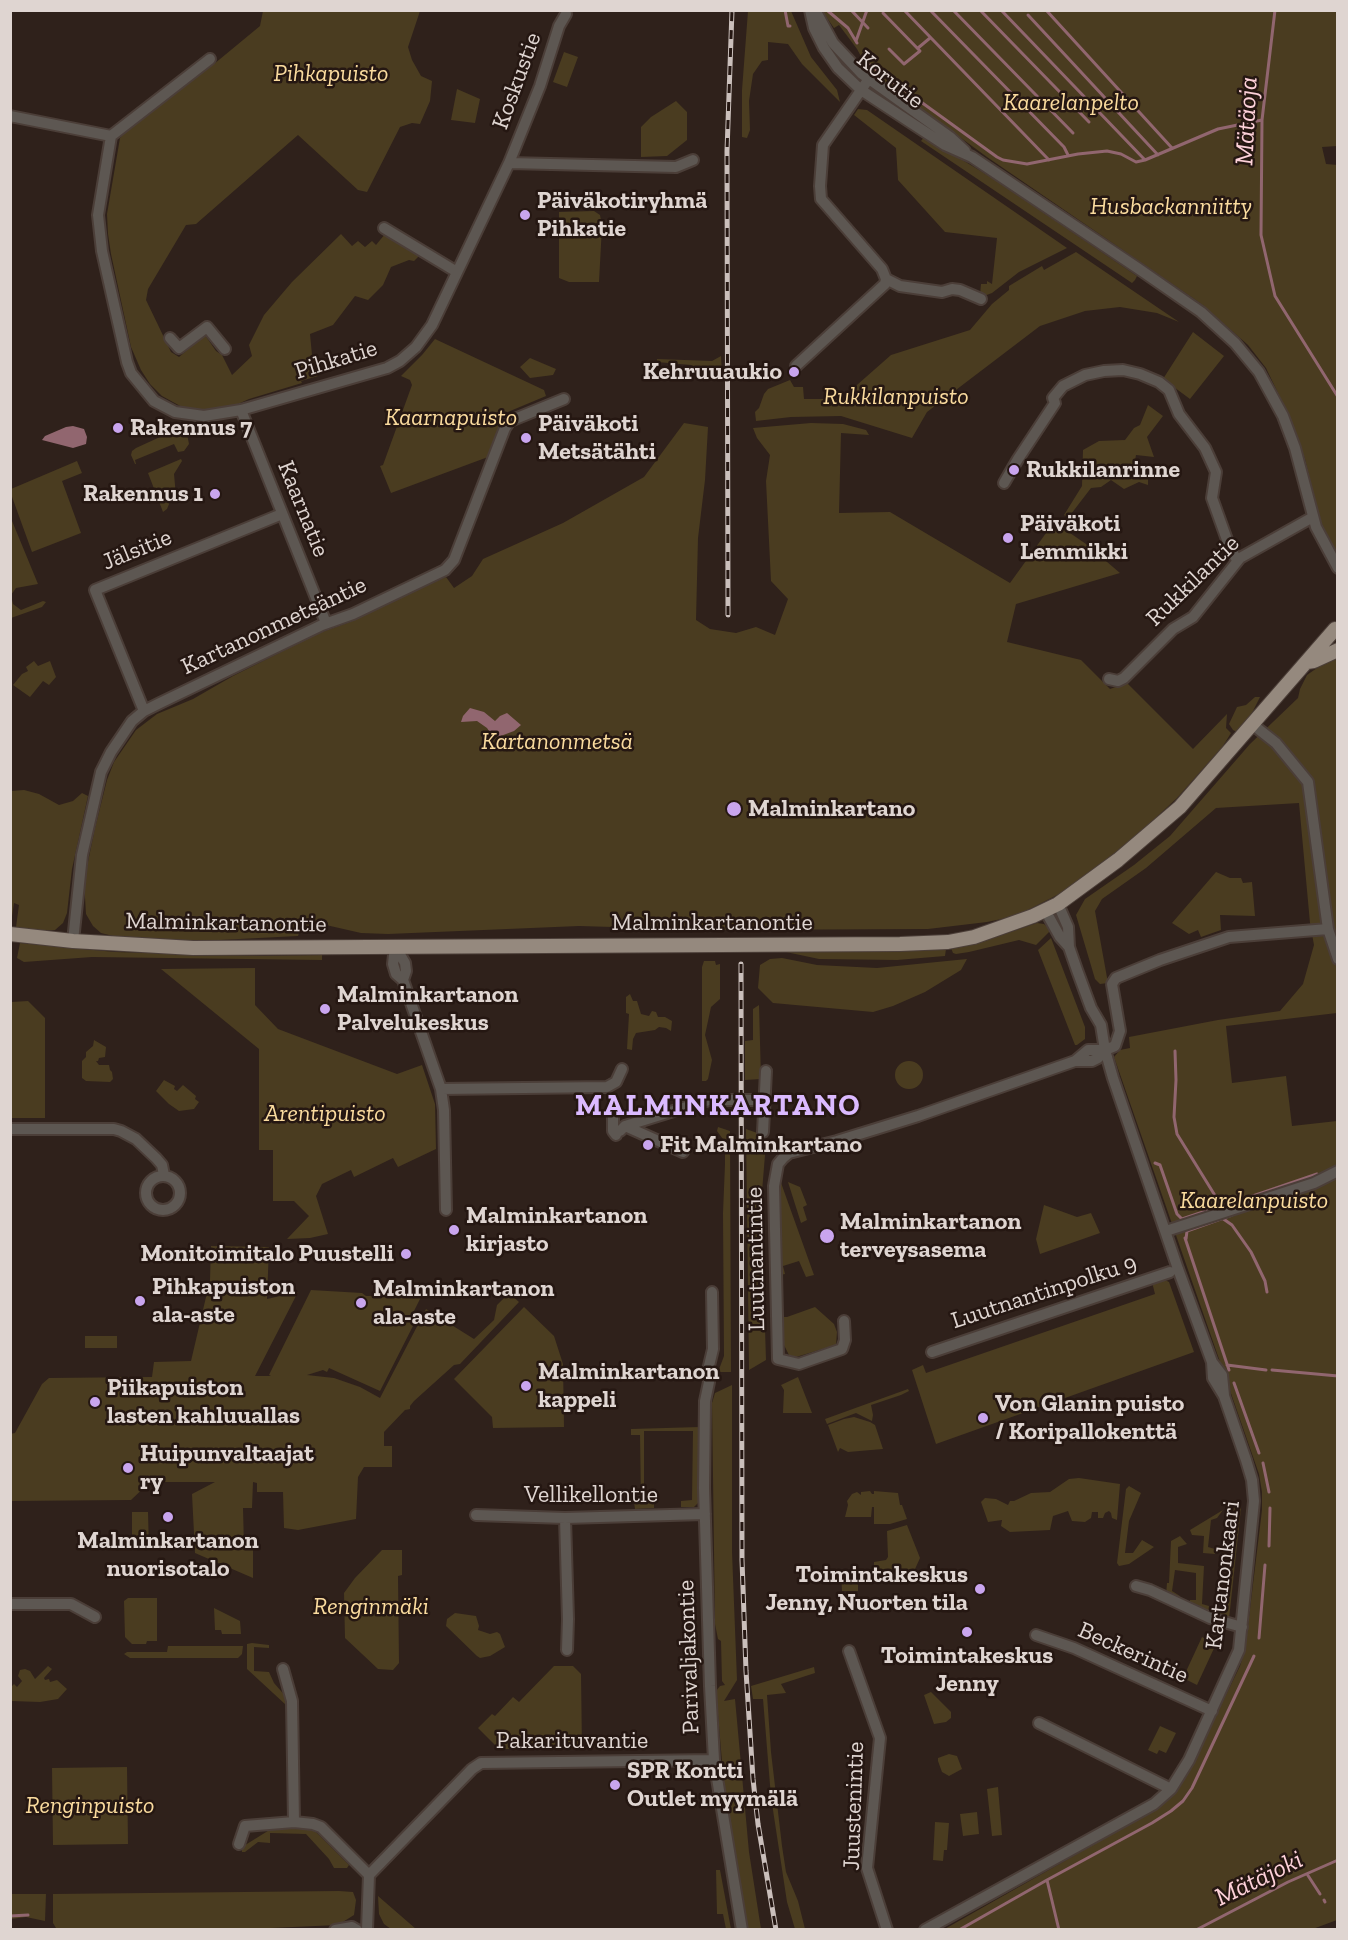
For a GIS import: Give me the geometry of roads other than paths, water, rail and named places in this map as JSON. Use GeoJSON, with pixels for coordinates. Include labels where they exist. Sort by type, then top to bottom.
{"type":"FeatureCollection","features":[{"type":"Feature","properties":{"kind":"main road","name":"Malminkartanontie"},"geometry":{"type":"LineString","coordinates":[[10,934],[73,941],[192,948],[697,946],[938,942],[974,937],[999,930],[1058,904],[1118,860],[1180,807],[1337,630]]}},
{"type":"Feature","properties":{"kind":"main road","name":"Malminkartanontie"},"geometry":{"type":"LineString","coordinates":[[1307,662],[1338,650]]}},
{"type":"Feature","properties":{"kind":"street","name":"Korutie"},"geometry":{"type":"LineString","coordinates":[[810,10],[814,28],[824,48],[838,68],[861,90],[945,145],[972,157]]}},
{"type":"Feature","properties":{"kind":"street","name":"Korutie"},"geometry":{"type":"LineString","coordinates":[[815,10],[833,43],[868,80],[950,137],[972,157],[1201,312],[1242,350],[1259,372],[1284,416],[1320,537],[1338,568]]}},
{"type":"Feature","properties":{"kind":"street","name":"Koskustie"},"geometry":{"type":"LineString","coordinates":[[509,163],[540,86],[559,26],[566,14]]}},
{"type":"Feature","properties":{"kind":"street"},"geometry":{"type":"LineString","coordinates":[[10,116],[111,135],[210,59]]}},
{"type":"Feature","properties":{"kind":"street"},"geometry":{"type":"LineString","coordinates":[[868,80],[823,145],[821,199],[882,269],[886,279],[900,286],[926,293],[942,292],[953,284],[981,298]]}},
{"type":"Feature","properties":{"kind":"street","name":"Pihkatie"},"geometry":{"type":"LineString","coordinates":[[111,135],[98,216],[102,251],[122,346],[131,373],[154,401],[175,412],[204,417],[241,410],[387,368],[400,361],[416,347],[426,334],[509,163]]}},
{"type":"Feature","properties":{"kind":"street"},"geometry":{"type":"LineString","coordinates":[[509,163],[676,167],[693,160]]}},
{"type":"Feature","properties":{"kind":"street"},"geometry":{"type":"LineString","coordinates":[[384,228],[457,272]]}},
{"type":"Feature","properties":{"kind":"street"},"geometry":{"type":"LineString","coordinates":[[796,366],[882,288],[886,279]]}},
{"type":"Feature","properties":{"kind":"street"},"geometry":{"type":"LineString","coordinates":[[170,338],[179,348],[207,327],[225,349]]}},
{"type":"Feature","properties":{"kind":"street"},"geometry":{"type":"LineString","coordinates":[[1004,483],[1055,404],[1053,398],[1063,386],[1085,375],[1104,371],[1123,370],[1140,374],[1159,382],[1169,390],[1179,414],[1205,448],[1216,471],[1212,498],[1230,548],[1237,560]]}},
{"type":"Feature","properties":{"kind":"street","name":"Kartanonmetsäntie"},"geometry":{"type":"LineString","coordinates":[[73,941],[82,855],[101,772],[123,732],[132,721],[144,711],[326,623],[353,614],[435,576],[450,566],[505,428],[510,421],[564,399]]}},
{"type":"Feature","properties":{"kind":"street","name":"Kaarnatie"},"geometry":{"type":"LineString","coordinates":[[241,410],[326,623]]}},
{"type":"Feature","properties":{"kind":"street","name":"Jälsitie"},"geometry":{"type":"LineString","coordinates":[[144,711],[95,590],[282,514]]}},
{"type":"Feature","properties":{"kind":"street","name":"Rukkilantie"},"geometry":{"type":"LineString","coordinates":[[1109,679],[1118,681],[1124,678],[1173,629],[1193,617],[1237,560],[1313,517]]}},
{"type":"Feature","properties":{"kind":"street"},"geometry":{"type":"LineString","coordinates":[[1252,724],[1276,743],[1308,782],[1328,929],[1338,959]]}},
{"type":"Feature","properties":{"kind":"street","name":"Kartanonkaari"},"geometry":{"type":"LineString","coordinates":[[925,1929],[1143,1810],[1171,1789],[1189,1760],[1239,1650],[1242,1628],[1254,1501],[1252,1480],[1224,1396],[1222,1375],[1212,1362],[1166,1231],[1105,1050],[1101,1025],[1091,1008],[1069,947],[1068,927],[1058,904]]}},
{"type":"Feature","properties":{"kind":"street","name":"Kartanonkaari"},"geometry":{"type":"LineString","coordinates":[[1045,910],[1060,937],[1069,947]]}},
{"type":"Feature","properties":{"kind":"street"},"geometry":{"type":"LineString","coordinates":[[1105,1050],[1115,1046],[1120,1031],[1112,984],[1116,978],[1228,937],[1328,929]]}},
{"type":"Feature","properties":{"kind":"street"},"geometry":{"type":"LineString","coordinates":[[395,946],[405,963],[403,980],[441,1089],[444,1110],[446,1210]]}},
{"type":"Feature","properties":{"kind":"street","name":"Luutnantintie"},"geometry":{"type":"LineString","coordinates":[[844,1321],[845,1340],[842,1349],[800,1364],[778,1359],[774,1186],[778,1164],[783,1158],[789,1153],[918,1116],[1076,1061],[1092,1061],[1105,1050]]}},
{"type":"Feature","properties":{"kind":"street"},"geometry":{"type":"LineString","coordinates":[[441,1089],[607,1087],[615,1082],[622,1069]]}},
{"type":"Feature","properties":{"kind":"street"},"geometry":{"type":"LineString","coordinates":[[763,1132],[766,1071]]}},
{"type":"Feature","properties":{"kind":"street"},"geometry":{"type":"LineString","coordinates":[[614,1107],[613,1131],[620,1130],[660,1111],[695,1101],[764,1100]]}},
{"type":"Feature","properties":{"kind":"street"},"geometry":{"type":"LineString","coordinates":[[10,1129],[114,1129],[121,1131],[136,1139],[156,1158],[162,1165],[164,1175]]}},
{"type":"Feature","properties":{"kind":"street"},"geometry":{"type":"LineString","coordinates":[[620,1130],[683,1152]]}},
{"type":"Feature","properties":{"kind":"street"},"geometry":{"type":"LineString","coordinates":[[1166,1231],[1314,1183],[1338,1171]]}},
{"type":"Feature","properties":{"kind":"street","name":"Luutnantinpolku 9"},"geometry":{"type":"LineString","coordinates":[[932,1352],[1170,1272]]}},
{"type":"Feature","properties":{"kind":"street","name":"Parivaljakontie"},"geometry":{"type":"LineString","coordinates":[[712,1292],[713,1348],[705,1401],[705,1514],[714,1760],[742,1929]]}},
{"type":"Feature","properties":{"kind":"street","name":"Vellikellontie"},"geometry":{"type":"LineString","coordinates":[[477,1515],[565,1518],[705,1514]]}},
{"type":"Feature","properties":{"kind":"street"},"geometry":{"type":"LineString","coordinates":[[565,1518],[567,1650]]}},
{"type":"Feature","properties":{"kind":"street"},"geometry":{"type":"LineString","coordinates":[[1136,1586],[1150,1590],[1210,1618],[1242,1628]]}},
{"type":"Feature","properties":{"kind":"street"},"geometry":{"type":"LineString","coordinates":[[10,1604],[71,1604],[94,1617]]}},
{"type":"Feature","properties":{"kind":"street","name":"Beckerintie"},"geometry":{"type":"LineString","coordinates":[[1036,1635],[1074,1648],[1212,1711]]}},
{"type":"Feature","properties":{"kind":"street","name":"Juustenintie"},"geometry":{"type":"LineString","coordinates":[[849,1651],[880,1738],[867,1868],[887,1929]]}},
{"type":"Feature","properties":{"kind":"street"},"geometry":{"type":"LineString","coordinates":[[283,1669],[292,1701],[294,1822]]}},
{"type":"Feature","properties":{"kind":"street"},"geometry":{"type":"LineString","coordinates":[[1039,1723],[1171,1789]]}},
{"type":"Feature","properties":{"kind":"street","name":"Pakarituvantie"},"geometry":{"type":"LineString","coordinates":[[369,1875],[472,1769],[481,1763],[714,1760]]}},
{"type":"Feature","properties":{"kind":"street"},"geometry":{"type":"LineString","coordinates":[[239,1844],[245,1826],[294,1822],[321,1827],[369,1875],[367,1929]]}},
{"type":"Feature","properties":{"kind":"street"},"geometry":{"type":"LineString","coordinates":[[335,1929],[352,1927],[357,1929]]}},
{"type":"Feature","properties":{"kind":"waterway"},"geometry":{"type":"LineString","coordinates":[[785,10],[788,26],[790,26]]}},
{"type":"Feature","properties":{"kind":"waterway"},"geometry":{"type":"LineString","coordinates":[[851,10],[868,28]]}},
{"type":"Feature","properties":{"kind":"waterway"},"geometry":{"type":"LineString","coordinates":[[856,41],[867,10]]}},
{"type":"Feature","properties":{"kind":"waterway"},"geometry":{"type":"LineString","coordinates":[[904,10],[1049,160]]}},
{"type":"Feature","properties":{"kind":"waterway"},"geometry":{"type":"LineString","coordinates":[[930,10],[1064,147],[1068,155]]}},
{"type":"Feature","properties":{"kind":"waterway"},"geometry":{"type":"LineString","coordinates":[[953,10],[1073,133]]}},
{"type":"Feature","properties":{"kind":"waterway"},"geometry":{"type":"LineString","coordinates":[[980,10],[1089,122]]}},
{"type":"Feature","properties":{"kind":"waterway"},"geometry":{"type":"LineString","coordinates":[[1001,10],[1145,160]]}},
{"type":"Feature","properties":{"kind":"waterway"},"geometry":{"type":"LineString","coordinates":[[1046,10],[1172,148]]}},
{"type":"Feature","properties":{"kind":"waterway","name":"Mätäoja"},"geometry":{"type":"LineString","coordinates":[[1275,10],[1262,120],[1261,235],[1275,296],[1338,397]]}},
{"type":"Feature","properties":{"kind":"waterway"},"geometry":{"type":"LineString","coordinates":[[828,11],[848,28],[857,43]]}},
{"type":"Feature","properties":{"kind":"waterway"},"geometry":{"type":"LineString","coordinates":[[883,13],[920,51],[904,64],[889,49]]}},
{"type":"Feature","properties":{"kind":"waterway"},"geometry":{"type":"LineString","coordinates":[[1028,15],[1158,155]]}},
{"type":"Feature","properties":{"kind":"waterway"},"geometry":{"type":"LineString","coordinates":[[918,48],[930,38]]}},
{"type":"Feature","properties":{"kind":"waterway"},"geometry":{"type":"LineString","coordinates":[[870,65],[997,157],[1027,164],[1107,151],[1121,154],[1136,162],[1218,129],[1262,120]]}},
{"type":"Feature","properties":{"kind":"waterway"},"geometry":{"type":"LineString","coordinates":[[1175,1051],[1174,1117],[1177,1134],[1219,1202],[1216,1208]]}},
{"type":"Feature","properties":{"kind":"waterway"},"geometry":{"type":"LineString","coordinates":[[1155,1163],[1160,1165],[1177,1214],[1182,1219],[1239,1200]]}},
{"type":"Feature","properties":{"kind":"waterway"},"geometry":{"type":"LineString","coordinates":[[1247,1198],[1317,1174]]}},
{"type":"Feature","properties":{"kind":"waterway"},"geometry":{"type":"LineString","coordinates":[[1186,1239],[1187,1231],[1232,1215]]}},
{"type":"Feature","properties":{"kind":"waterway"},"geometry":{"type":"LineString","coordinates":[[1222,1218],[1232,1225],[1251,1252],[1265,1281],[1267,1292]]}},
{"type":"Feature","properties":{"kind":"waterway"},"geometry":{"type":"LineString","coordinates":[[1185,1238],[1229,1370]]}},
{"type":"Feature","properties":{"kind":"waterway"},"geometry":{"type":"LineString","coordinates":[[1227,1365],[1266,1370]]}},
{"type":"Feature","properties":{"kind":"waterway"},"geometry":{"type":"LineString","coordinates":[[1272,1370],[1338,1376]]}},
{"type":"Feature","properties":{"kind":"waterway"},"geometry":{"type":"LineString","coordinates":[[1234,1383],[1259,1453]]}},
{"type":"Feature","properties":{"kind":"waterway"},"geometry":{"type":"LineString","coordinates":[[1263,1463],[1269,1492]]}},
{"type":"Feature","properties":{"kind":"waterway"},"geometry":{"type":"LineString","coordinates":[[1269,1546],[1270,1508]]}},
{"type":"Feature","properties":{"kind":"waterway"},"geometry":{"type":"LineString","coordinates":[[1259,1638],[1265,1565]]}},
{"type":"Feature","properties":{"kind":"waterway"},"geometry":{"type":"LineString","coordinates":[[1059,1930],[1047,1880],[1152,1823],[1183,1801],[1192,1788],[1254,1656]]}},
{"type":"Feature","properties":{"kind":"waterway","name":"Mätäjoki"},"geometry":{"type":"LineString","coordinates":[[1196,1930],[1288,1882],[1338,1860]]}},
{"type":"Feature","properties":{"kind":"waterway"},"geometry":{"type":"LineString","coordinates":[[1307,1874],[1320,1894]]}},
{"type":"Feature","properties":{"kind":"waterway"},"geometry":{"type":"LineString","coordinates":[[959,1930],[1047,1880]]}},
{"type":"Feature","properties":{"kind":"waterway"},"geometry":{"type":"LineString","coordinates":[[10,1916],[28,1915]]}},
{"type":"Feature","properties":{"kind":"railway"},"geometry":{"type":"LineString","coordinates":[[728,615],[727,151],[732,10]]}},
{"type":"Feature","properties":{"kind":"railway"},"geometry":{"type":"LineString","coordinates":[[741,964],[742,1560],[746,1671],[758,1824],[776,1930]]}},
{"type":"Feature","properties":{"kind":"place","name":"Päiväkotiryhmä Pihkatie"},"geometry":{"type":"Point","coordinates":[525,215]}},
{"type":"Feature","properties":{"kind":"place","name":"Kehruuaukio"},"geometry":{"type":"Point","coordinates":[794,372]}},
{"type":"Feature","properties":{"kind":"place","name":"Rakennus 7"},"geometry":{"type":"Point","coordinates":[118,428]}},
{"type":"Feature","properties":{"kind":"place","name":"Päiväkoti Metsätähti"},"geometry":{"type":"Point","coordinates":[526,438]}},
{"type":"Feature","properties":{"kind":"place","name":"Rukkilanrinne"},"geometry":{"type":"Point","coordinates":[1014,470]}},
{"type":"Feature","properties":{"kind":"place","name":"Rakennus 1"},"geometry":{"type":"Point","coordinates":[215,494]}},
{"type":"Feature","properties":{"kind":"place","name":"Päiväkoti Lemmikki"},"geometry":{"type":"Point","coordinates":[1008,538]}},
{"type":"Feature","properties":{"kind":"place","name":"Malminkartano"},"geometry":{"type":"Point","coordinates":[734,809]}},
{"type":"Feature","properties":{"kind":"place","name":"Malminkartanon Palvelukeskus"},"geometry":{"type":"Point","coordinates":[325,1009]}},
{"type":"Feature","properties":{"kind":"place","name":"Fit Malminkartano"},"geometry":{"type":"Point","coordinates":[648,1145]}},
{"type":"Feature","properties":{"kind":"place","name":"Malminkartanon kirjasto"},"geometry":{"type":"Point","coordinates":[454,1230]}},
{"type":"Feature","properties":{"kind":"place","name":"Malminkartanon terveysasema"},"geometry":{"type":"Point","coordinates":[827,1236]}},
{"type":"Feature","properties":{"kind":"place","name":"Monitoimitalo Puustelli"},"geometry":{"type":"Point","coordinates":[406,1254]}},
{"type":"Feature","properties":{"kind":"place","name":"Pihkapuiston ala-aste"},"geometry":{"type":"Point","coordinates":[140,1301]}},
{"type":"Feature","properties":{"kind":"place","name":"Malminkartanon ala-aste"},"geometry":{"type":"Point","coordinates":[361,1303]}},
{"type":"Feature","properties":{"kind":"place","name":"Malminkartanon kappeli"},"geometry":{"type":"Point","coordinates":[526,1386]}},
{"type":"Feature","properties":{"kind":"place","name":"Piikapuiston lasten kahluuallas"},"geometry":{"type":"Point","coordinates":[95,1402]}},
{"type":"Feature","properties":{"kind":"place","name":"Von Glanin puisto / Koripallokenttä"},"geometry":{"type":"Point","coordinates":[983,1418]}},
{"type":"Feature","properties":{"kind":"place","name":"Huipunvaltaajat ry"},"geometry":{"type":"Point","coordinates":[128,1468]}},
{"type":"Feature","properties":{"kind":"place","name":"Malminkartanon nuorisotalo"},"geometry":{"type":"Point","coordinates":[168,1517]}},
{"type":"Feature","properties":{"kind":"place","name":"Toimintakeskus Jenny, Nuorten tila"},"geometry":{"type":"Point","coordinates":[980,1589]}},
{"type":"Feature","properties":{"kind":"place","name":"Toimintakeskus Jenny"},"geometry":{"type":"Point","coordinates":[967,1632]}},
{"type":"Feature","properties":{"kind":"place","name":"SPR Kontti Outlet myymälä"},"geometry":{"type":"Point","coordinates":[615,1785]}},
{"type":"Feature","properties":{"kind":"district","name":"MALMINKARTANO"},"geometry":{"type":"Point","coordinates":[718,1106]}},
{"type":"Feature","properties":{"kind":"park label","name":"Pihkapuisto"},"geometry":{"type":"Point","coordinates":[331,74]}},
{"type":"Feature","properties":{"kind":"park label","name":"Kaarelanpelto"},"geometry":{"type":"Point","coordinates":[1071,103]}},
{"type":"Feature","properties":{"kind":"park label","name":"Husbackanniitty"},"geometry":{"type":"Point","coordinates":[1171,207]}},
{"type":"Feature","properties":{"kind":"park label","name":"Rukkilanpuisto"},"geometry":{"type":"Point","coordinates":[896,397]}},
{"type":"Feature","properties":{"kind":"park label","name":"Kaarnapuisto"},"geometry":{"type":"Point","coordinates":[451,418]}},
{"type":"Feature","properties":{"kind":"park label","name":"Kartanonmetsä"},"geometry":{"type":"Point","coordinates":[557,742]}},
{"type":"Feature","properties":{"kind":"park label","name":"Arentipuisto"},"geometry":{"type":"Point","coordinates":[325,1114]}},
{"type":"Feature","properties":{"kind":"park label","name":"Kaarelanpuisto"},"geometry":{"type":"Point","coordinates":[1254,1201]}},
{"type":"Feature","properties":{"kind":"park label","name":"Renginmäki"},"geometry":{"type":"Point","coordinates":[371,1607]}},
{"type":"Feature","properties":{"kind":"park label","name":"Renginpuisto"},"geometry":{"type":"Point","coordinates":[90,1806]}}]}
